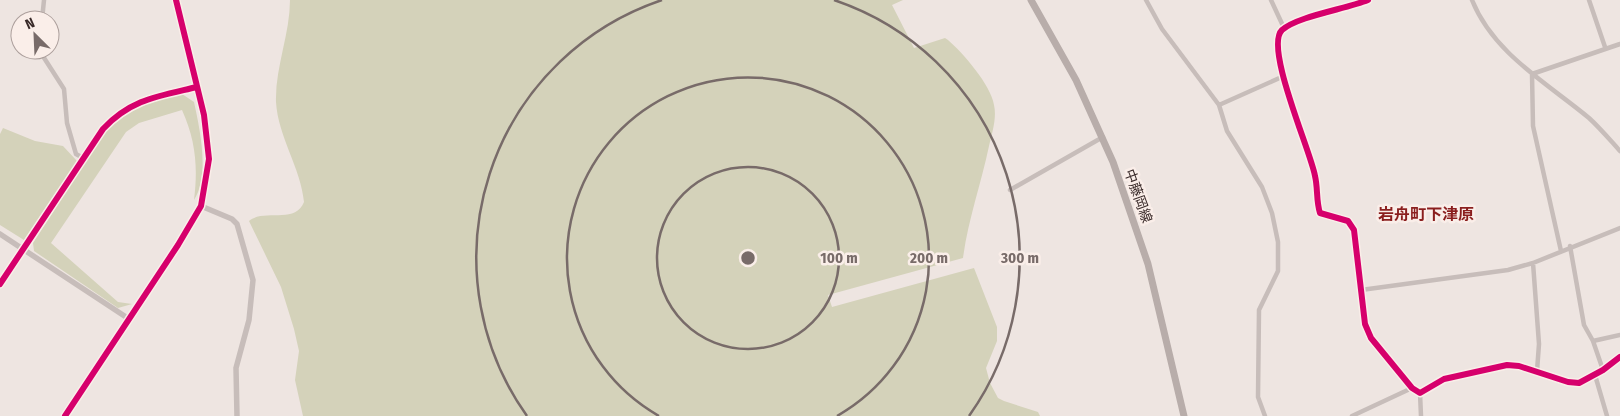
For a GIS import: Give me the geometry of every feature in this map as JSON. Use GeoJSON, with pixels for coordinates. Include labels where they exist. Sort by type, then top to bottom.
{"type":"FeatureCollection","features":[{"type":"Feature","properties":{"kind":"main road","name":"中藤岡線"},"geometry":{"type":"LineString","coordinates":[[1030,0],[1072,73],[1103,137],[1146,257],[1184,416]]}},
{"type":"Feature","properties":{"kind":"street"},"geometry":{"type":"LineString","coordinates":[[65,416],[178,245],[201,206],[209,159],[204,115],[176,0]]}},
{"type":"Feature","properties":{"kind":"street"},"geometry":{"type":"LineString","coordinates":[[1146,0],[1162,29],[1219,105],[1227,131],[1262,187],[1272,213],[1278,242],[1278,271],[1259,310],[1258,398],[1265,416]]}},
{"type":"Feature","properties":{"kind":"street"},"geometry":{"type":"LineString","coordinates":[[1271,0],[1284,28]]}},
{"type":"Feature","properties":{"kind":"street"},"geometry":{"type":"LineString","coordinates":[[1368,0],[1313,16],[1284,28],[1278,34],[1277,46],[1291,110],[1315,175],[1320,213],[1348,221],[1354,230],[1365,324],[1371,338],[1412,388],[1420,392]]}},
{"type":"Feature","properties":{"kind":"street"},"geometry":{"type":"LineString","coordinates":[[1472,0],[1478,16],[1492,34],[1532,74],[1588,117],[1620,151]]}},
{"type":"Feature","properties":{"kind":"street"},"geometry":{"type":"LineString","coordinates":[[1589,0],[1604,47]]}},
{"type":"Feature","properties":{"kind":"street"},"geometry":{"type":"LineString","coordinates":[[1532,74],[1604,47],[1620,44]]}},
{"type":"Feature","properties":{"kind":"street"},"geometry":{"type":"LineString","coordinates":[[45,60],[64,89],[67,123],[76,154],[83,158]]}},
{"type":"Feature","properties":{"kind":"street"},"geometry":{"type":"LineString","coordinates":[[1532,74],[1533,126],[1561,251]]}},
{"type":"Feature","properties":{"kind":"street"},"geometry":{"type":"LineString","coordinates":[[1219,105],[1284,76]]}},
{"type":"Feature","properties":{"kind":"street"},"geometry":{"type":"LineString","coordinates":[[0,284],[103,129],[128,107],[157,96],[197,87]]}},
{"type":"Feature","properties":{"kind":"street"},"geometry":{"type":"LineString","coordinates":[[1010,190],[1103,137]]}},
{"type":"Feature","properties":{"kind":"street"},"geometry":{"type":"LineString","coordinates":[[201,206],[232,219],[237,224],[253,280],[249,320],[236,368],[238,416]]}},
{"type":"Feature","properties":{"kind":"street"},"geometry":{"type":"LineString","coordinates":[[1361,290],[1508,270],[1534,262],[1570,246],[1620,228]]}},
{"type":"Feature","properties":{"kind":"street"},"geometry":{"type":"LineString","coordinates":[[0,234],[129,319]]}},
{"type":"Feature","properties":{"kind":"street"},"geometry":{"type":"LineString","coordinates":[[1570,246],[1584,326],[1594,341],[1603,370]]}},
{"type":"Feature","properties":{"kind":"street"},"geometry":{"type":"LineString","coordinates":[[1534,262],[1539,344],[1537,371]]}},
{"type":"Feature","properties":{"kind":"street"},"geometry":{"type":"LineString","coordinates":[[1594,341],[1620,336]]}},
{"type":"Feature","properties":{"kind":"street"},"geometry":{"type":"LineString","coordinates":[[1420,392],[1444,379],[1494,368],[1519,366],[1568,382],[1579,383],[1603,370],[1620,357]]}},
{"type":"Feature","properties":{"kind":"street"},"geometry":{"type":"LineString","coordinates":[[1595,375],[1607,416]]}},
{"type":"Feature","properties":{"kind":"street"},"geometry":{"type":"LineString","coordinates":[[1352,416],[1412,388]]}},
{"type":"Feature","properties":{"kind":"street"},"geometry":{"type":"LineString","coordinates":[[1420,392],[1421,416]]}},
{"type":"Feature","properties":{"kind":"shaded area"},"geometry":{"type":"Polygon","coordinates":[[[290,0],[903,0],[892,5],[914,48],[945,38],[948,40],[982,79],[988,88],[994,105],[993,131],[968,230],[963,258],[828,295],[832,307],[974,268],[997,327],[997,341],[986,368],[990,383],[998,398],[1038,412],[1040,416],[303,416],[295,380],[299,351],[294,329],[281,287],[249,221],[255,217],[294,213],[300,209],[304,202],[299,177],[281,128],[276,102],[276,89],[288,26],[290,0]]]}},
{"type":"Feature","properties":{"kind":"shaded area"},"geometry":{"type":"Polygon","coordinates":[[[182,94],[194,102],[201,139],[202,178],[194,200],[195,155],[187,121],[182,110],[139,123],[126,132],[51,243],[118,302],[132,304],[118,308],[34,251],[33,243],[104,133],[121,118],[140,107],[182,94]]]}},
{"type":"Feature","properties":{"kind":"shaded area"},"geometry":{"type":"Polygon","coordinates":[[[3,128],[35,141],[63,146],[77,161],[24,240],[0,225],[0,134],[3,128]]]}},
{"type":"Feature","properties":{"kind":"cycle path"},"geometry":{"type":"LineString","coordinates":[[65,416],[178,245],[201,206],[209,159],[204,115],[176,0]]}},
{"type":"Feature","properties":{"kind":"cycle path"},"geometry":{"type":"LineString","coordinates":[[1368,0],[1289,25],[1282,30],[1278,40],[1283,77],[1312,164],[1320,213],[1348,221],[1354,230],[1365,324],[1371,338],[1412,388],[1420,393],[1444,379],[1507,365],[1519,366],[1568,382],[1579,383],[1603,370],[1620,357]]}},
{"type":"Feature","properties":{"kind":"cycle path"},"geometry":{"type":"LineString","coordinates":[[0,284],[103,129],[124,111],[146,100],[197,87]]}},
{"type":"Feature","properties":{"kind":"district","name":"岩舟町下津原"},"geometry":{"type":"Point","coordinates":[1426,214]}}]}
